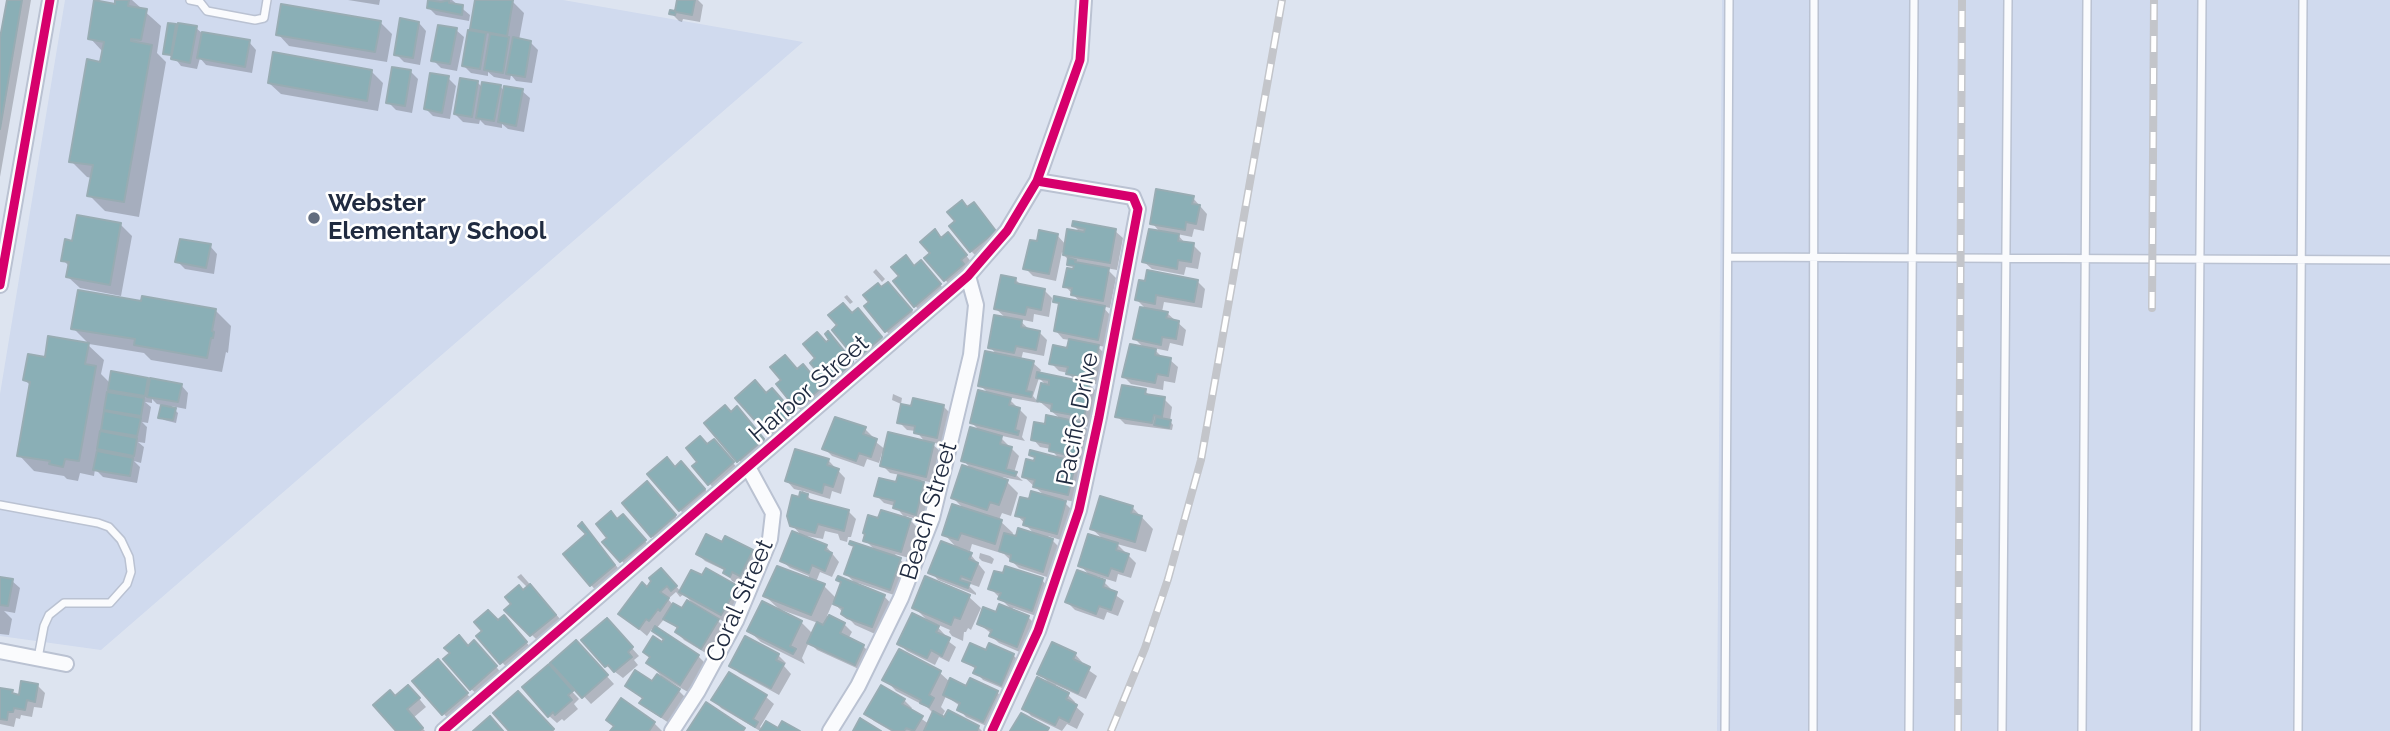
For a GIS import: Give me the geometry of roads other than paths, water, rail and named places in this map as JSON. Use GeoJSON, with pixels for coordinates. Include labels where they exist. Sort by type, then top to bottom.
{"type":"FeatureCollection","features":[{"type":"Feature","properties":{"kind":"street"},"geometry":{"type":"LineString","coordinates":[[0,285],[50,0]]}},
{"type":"Feature","properties":{"kind":"street","name":"Harbor Street"},"geometry":{"type":"LineString","coordinates":[[443,731],[968,276],[1007,232],[1037,181],[1080,60],[1084,0]]}},
{"type":"Feature","properties":{"kind":"street","name":"Pacific Drive"},"geometry":{"type":"LineString","coordinates":[[992,731],[1038,631],[1079,510],[1100,418],[1138,209],[1133,197],[1037,181]]}},
{"type":"Feature","properties":{"kind":"street","name":"Beach Street"},"geometry":{"type":"LineString","coordinates":[[830,731],[858,686],[901,598],[932,519],[971,355],[976,305],[968,276]]}},
{"type":"Feature","properties":{"kind":"street","name":"Coral Street"},"geometry":{"type":"LineString","coordinates":[[672,731],[698,691],[736,621],[770,539],[773,513],[748,467]]}},
{"type":"Feature","properties":{"kind":"street"},"geometry":{"type":"LineString","coordinates":[[0,651],[66,664]]}},
{"type":"Feature","properties":{"kind":"lane"},"geometry":{"type":"LineString","coordinates":[[190,0],[200,2],[207,11],[256,20],[264,18],[267,0]]}},
{"type":"Feature","properties":{"kind":"lane"},"geometry":{"type":"LineString","coordinates":[[1725,731],[1729,0]]}},
{"type":"Feature","properties":{"kind":"lane"},"geometry":{"type":"LineString","coordinates":[[1813,731],[1814,0]]}},
{"type":"Feature","properties":{"kind":"lane"},"geometry":{"type":"LineString","coordinates":[[1909,731],[1914,0]]}},
{"type":"Feature","properties":{"kind":"lane"},"geometry":{"type":"LineString","coordinates":[[2002,731],[2008,0]]}},
{"type":"Feature","properties":{"kind":"lane"},"geometry":{"type":"LineString","coordinates":[[2082,731],[2087,0]]}},
{"type":"Feature","properties":{"kind":"lane"},"geometry":{"type":"LineString","coordinates":[[2196,731],[2202,0]]}},
{"type":"Feature","properties":{"kind":"lane"},"geometry":{"type":"LineString","coordinates":[[2298,731],[2303,0]]}},
{"type":"Feature","properties":{"kind":"lane"},"geometry":{"type":"LineString","coordinates":[[1728,257],[2390,260]]}},
{"type":"Feature","properties":{"kind":"lane"},"geometry":{"type":"LineString","coordinates":[[0,505],[109,527],[121,540],[129,557],[131,572],[127,584],[110,603],[64,603],[49,615],[44,626],[38,659]]}},
{"type":"Feature","properties":{"kind":"railway"},"geometry":{"type":"LineString","coordinates":[[1111,731],[1145,648],[1168,579],[1201,460],[1282,0]]}},
{"type":"Feature","properties":{"kind":"railway"},"geometry":{"type":"LineString","coordinates":[[1958,731],[1962,0]]}},
{"type":"Feature","properties":{"kind":"railway"},"geometry":{"type":"LineString","coordinates":[[2152,308],[2154,0]]}},
{"type":"Feature","properties":{"kind":"place","name":"Webster Elementary School"},"geometry":{"type":"Point","coordinates":[314,218]}}]}
